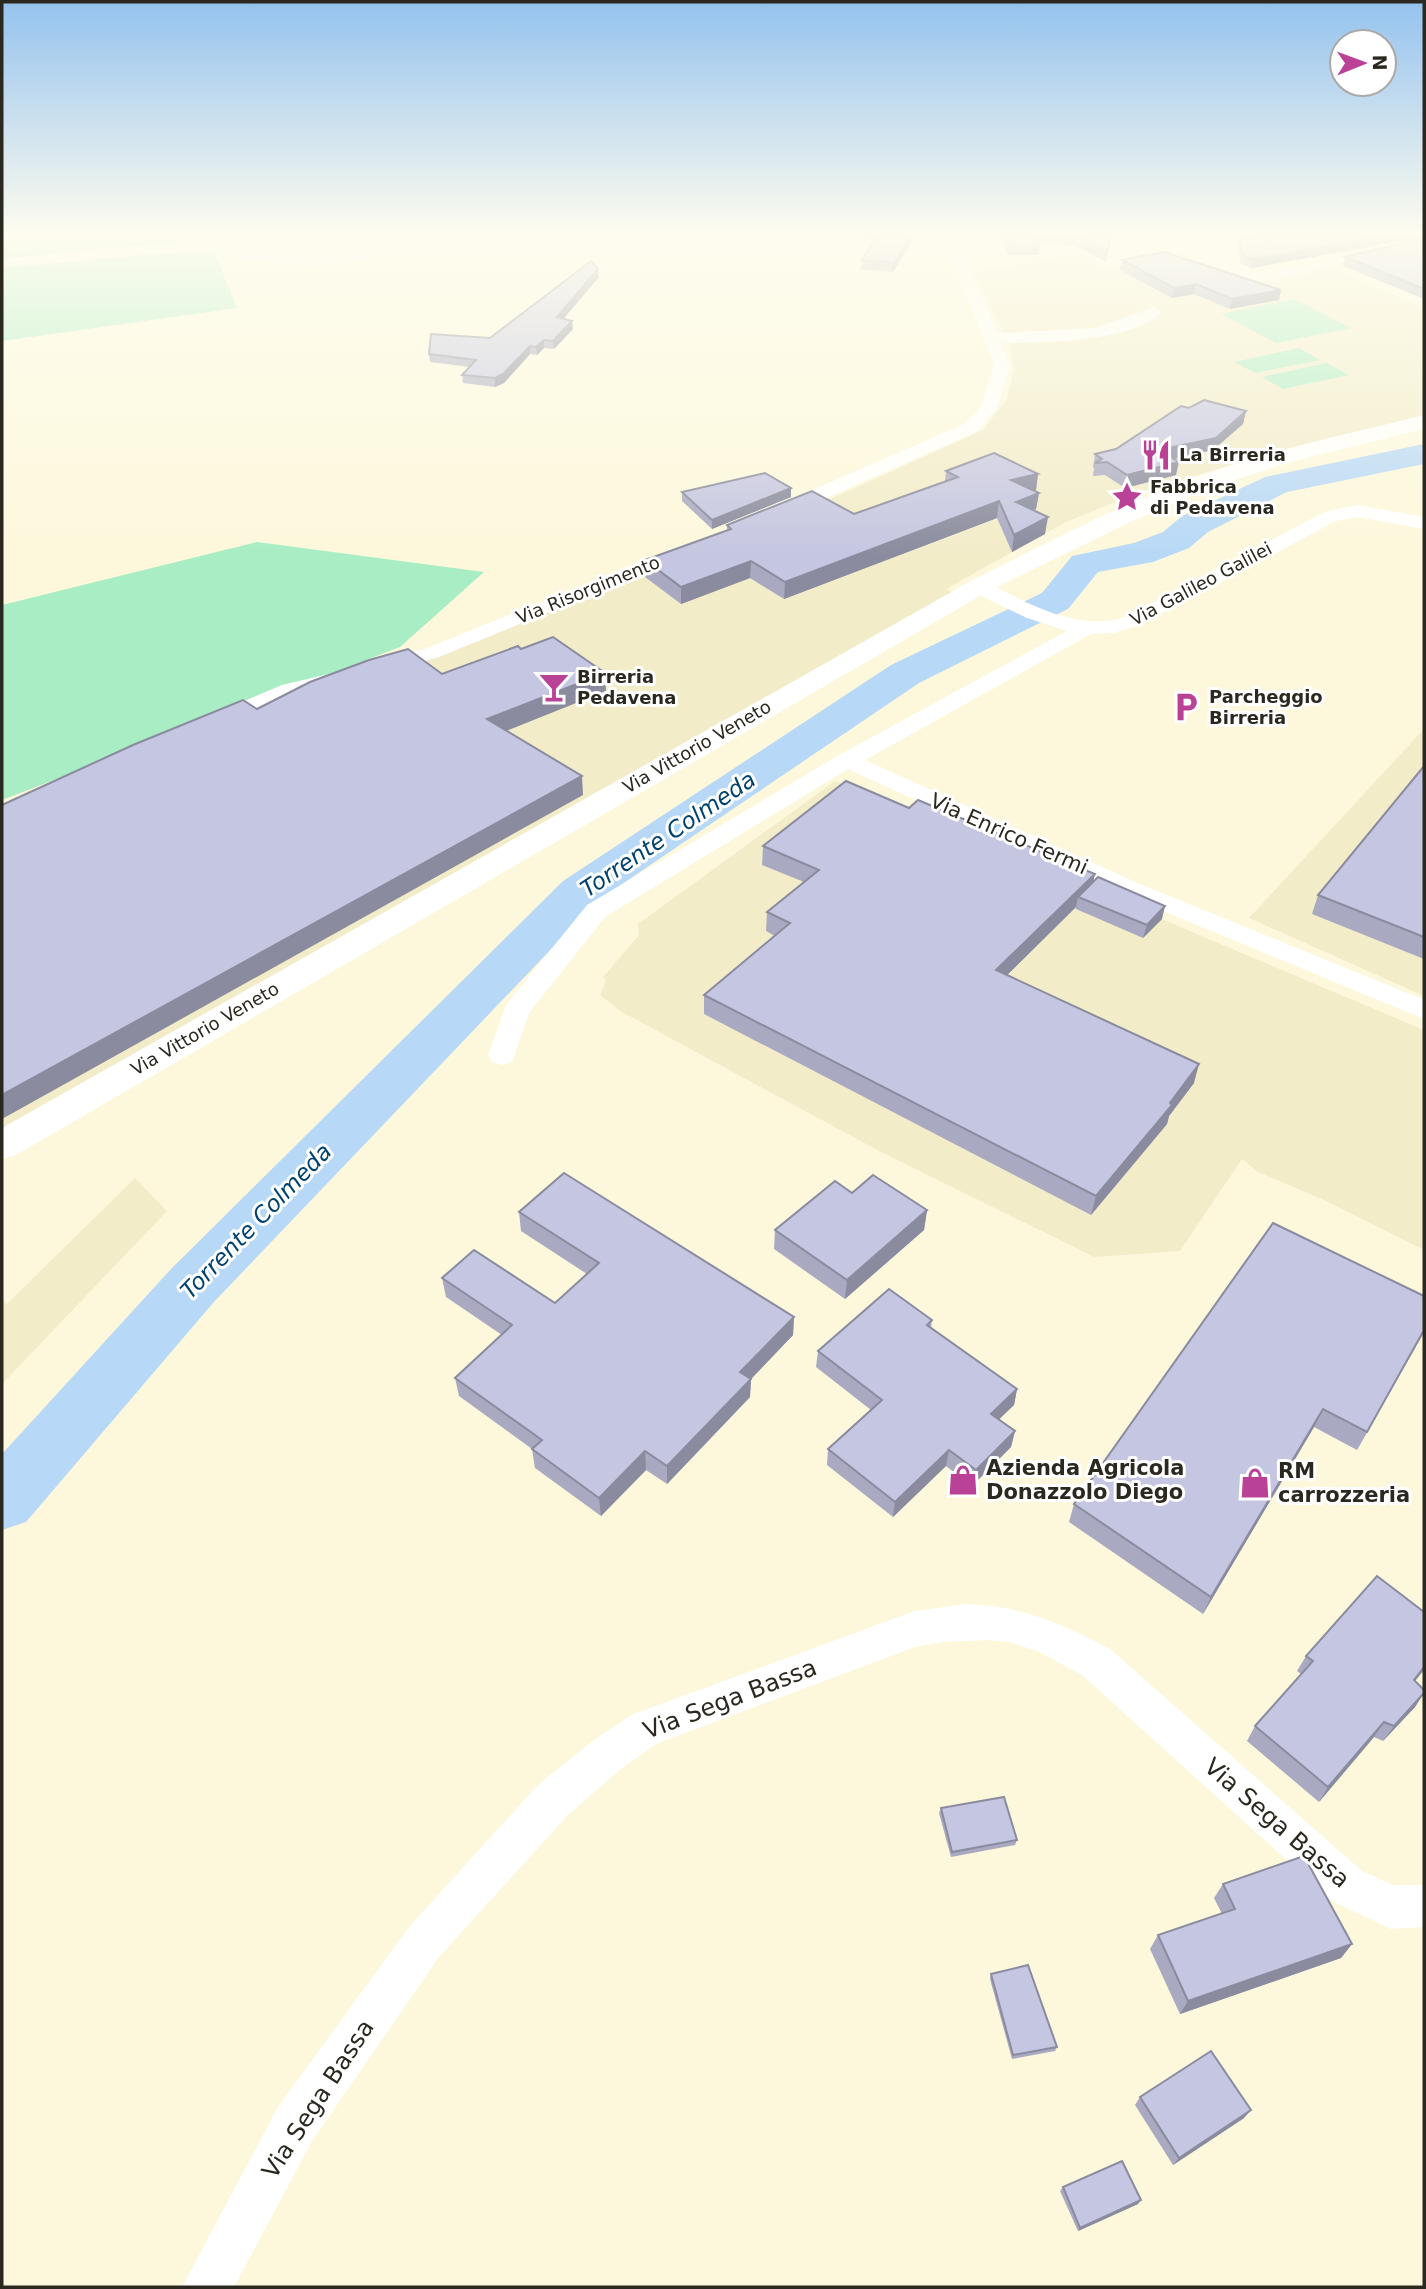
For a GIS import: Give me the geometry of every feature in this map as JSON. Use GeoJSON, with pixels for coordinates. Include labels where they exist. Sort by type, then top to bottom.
{"type":"FeatureCollection","features":[{"type":"Feature","properties":{"kind":"main road","name":"Via Vittorio Veneto"},"geometry":{"type":"LineString","coordinates":[[2,1145],[991,593],[1106,523],[1243,468],[1424,422]]}},
{"type":"Feature","properties":{"kind":"street"},"geometry":{"type":"LineString","coordinates":[[768,516],[970,428],[989,408],[998,383],[1002,365],[993,343]]}},
{"type":"Feature","properties":{"kind":"street","name":"Via Galileo Galilei"},"geometry":{"type":"LineString","coordinates":[[991,593],[1074,626],[1123,625],[1307,527],[1349,511],[1424,523]]}},
{"type":"Feature","properties":{"kind":"street","name":"Via Risorgimento"},"geometry":{"type":"LineString","coordinates":[[202,726],[290,690],[432,653],[704,542]]}},
{"type":"Feature","properties":{"kind":"street"},"geometry":{"type":"LineString","coordinates":[[502,1055],[516,1011],[596,911],[1074,626]]}},
{"type":"Feature","properties":{"kind":"street","name":"Via Enrico Fermi"},"geometry":{"type":"LineString","coordinates":[[847,760],[1126,887],[1424,1010]]}},
{"type":"Feature","properties":{"kind":"street","name":"Via Sega Bassa"},"geometry":{"type":"LineString","coordinates":[[208,2287],[295,2124],[424,1942],[553,1800],[607,1754],[645,1729],[915,1629],[945,1623],[1000,1623],[1023,1626],[1067,1645],[1096,1662],[1347,1886],[1391,1907],[1424,1906]]}},
{"type":"Feature","properties":{"kind":"shaded area","name":"Birreria Pedavena"},"geometry":{"type":"Polygon","coordinates":[[[1424,343],[1424,416],[1214,470],[1127,497],[1064,523],[946,589],[954,593],[2,1129],[2,825],[350,677],[559,608],[817,505],[983,430],[1007,399],[1014,369],[1009,344],[1424,343]]]}},
{"type":"Feature","properties":{"kind":"shaded area"},"geometry":{"type":"Polygon","coordinates":[[[1424,729],[1424,996],[1249,918],[1424,729]]]}},
{"type":"Feature","properties":{"kind":"shaded area"},"geometry":{"type":"Polygon","coordinates":[[[835,781],[1424,1030],[1424,1250],[1324,1200],[1258,1172],[1242,1159],[1180,1251],[1094,1257],[883,1153],[622,1012],[600,995],[606,981],[603,977],[639,935],[638,924],[835,781]]]}},
{"type":"Feature","properties":{"kind":"shaded area"},"geometry":{"type":"Polygon","coordinates":[[[135,1178],[167,1211],[2,1384],[2,1299],[7,1304],[135,1178]]]}},
{"type":"Feature","properties":{"kind":"green space"},"geometry":{"type":"Polygon","coordinates":[[[1299,348],[1320,360],[1255,373],[1234,362],[1299,348]]]}},
{"type":"Feature","properties":{"kind":"green space"},"geometry":{"type":"Polygon","coordinates":[[[1327,363],[1349,375],[1283,389],[1262,377],[1327,363]]]}},
{"type":"Feature","properties":{"kind":"green space"},"geometry":{"type":"Polygon","coordinates":[[[257,542],[484,572],[400,647],[2,800],[2,605],[257,542]]]}},
{"type":"Feature","properties":{"kind":"building"},"geometry":{"type":"Polygon","coordinates":[[[430,343],[541,343],[536,347],[530,346],[503,374],[495,378],[462,375],[476,360],[429,354],[430,343]]]}},
{"type":"Feature","properties":{"kind":"building"},"geometry":{"type":"Polygon","coordinates":[[[1204,400],[1246,411],[1216,438],[1159,450],[1179,462],[1127,475],[1107,462],[1095,463],[1102,459],[1095,454],[1116,449],[1181,406],[1189,408],[1204,400]]]}},
{"type":"Feature","properties":{"kind":"building"},"geometry":{"type":"Polygon","coordinates":[[[994,453],[1038,474],[1011,480],[1039,493],[1016,502],[1048,517],[1014,535],[999,501],[785,582],[751,561],[681,587],[645,560],[731,529],[727,525],[812,491],[854,514],[958,477],[946,471],[994,453]]]}},
{"type":"Feature","properties":{"kind":"building"},"geometry":{"type":"Polygon","coordinates":[[[765,473],[791,488],[712,520],[682,492],[765,473]]]}},
{"type":"Feature","properties":{"kind":"building"},"geometry":{"type":"Polygon","coordinates":[[[553,637],[605,673],[487,719],[582,776],[2,1095],[2,805],[133,745],[243,700],[257,709],[310,682],[369,660],[408,649],[442,674],[518,646],[521,649],[553,637]]]}},
{"type":"Feature","properties":{"kind":"building"},"geometry":{"type":"Polygon","coordinates":[[[1424,766],[1424,937],[1318,895],[1424,766]]]}},
{"type":"Feature","properties":{"kind":"building"},"geometry":{"type":"Polygon","coordinates":[[[846,781],[909,808],[918,800],[1095,874],[996,970],[1199,1064],[1170,1103],[1172,1105],[1096,1196],[704,995],[790,923],[767,912],[819,870],[763,846],[846,781]]]}},
{"type":"Feature","properties":{"kind":"building"},"geometry":{"type":"Polygon","coordinates":[[[1098,877],[1165,906],[1147,925],[1078,897],[1098,877]]]}},
{"type":"Feature","properties":{"kind":"building"},"geometry":{"type":"Polygon","coordinates":[[[564,1173],[794,1317],[740,1372],[751,1379],[667,1466],[645,1451],[599,1498],[532,1449],[542,1440],[455,1378],[512,1325],[442,1278],[474,1250],[555,1303],[599,1263],[519,1212],[564,1173]]]}},
{"type":"Feature","properties":{"kind":"building"},"geometry":{"type":"Polygon","coordinates":[[[873,1175],[927,1210],[847,1280],[775,1230],[835,1181],[852,1193],[873,1175]]]}},
{"type":"Feature","properties":{"kind":"building"},"geometry":{"type":"Polygon","coordinates":[[[1273,1223],[1424,1296],[1424,1330],[1367,1432],[1323,1409],[1211,1597],[1074,1504],[1273,1223]]]}},
{"type":"Feature","properties":{"kind":"building"},"geometry":{"type":"Polygon","coordinates":[[[889,1289],[932,1320],[927,1325],[1017,1389],[991,1414],[1015,1431],[976,1470],[949,1450],[895,1502],[828,1449],[882,1400],[818,1351],[889,1289]]]}},
{"type":"Feature","properties":{"kind":"building"},"geometry":{"type":"Polygon","coordinates":[[[1377,1576],[1424,1612],[1424,1667],[1414,1680],[1424,1693],[1394,1726],[1384,1722],[1328,1787],[1255,1726],[1313,1661],[1306,1656],[1377,1576]]]}},
{"type":"Feature","properties":{"kind":"building"},"geometry":{"type":"Polygon","coordinates":[[[1004,1797],[1017,1840],[952,1852],[941,1808],[1004,1797]]]}},
{"type":"Feature","properties":{"kind":"building"},"geometry":{"type":"Polygon","coordinates":[[[1304,1856],[1352,1944],[1188,2001],[1158,1935],[1235,1909],[1223,1884],[1304,1856]]]}},
{"type":"Feature","properties":{"kind":"building"},"geometry":{"type":"Polygon","coordinates":[[[1028,1965],[1057,2047],[1013,2055],[991,1974],[1028,1965]]]}},
{"type":"Feature","properties":{"kind":"building"},"geometry":{"type":"Polygon","coordinates":[[[1211,2051],[1251,2110],[1179,2158],[1140,2097],[1211,2051]]]}},
{"type":"Feature","properties":{"kind":"building"},"geometry":{"type":"Polygon","coordinates":[[[1122,2161],[1141,2200],[1080,2228],[1063,2187],[1122,2161]]]}},
{"type":"Feature","properties":{"kind":"waterway","name":"Torrente Colmeda"},"geometry":{"type":"LineString","coordinates":[[2,1501],[192,1286],[580,891],[905,674],[1055,601],[1085,564],[1115,556],[1140,554],[1176,540],[1195,524],[1277,484],[1424,454]]}},
{"type":"Feature","properties":{"kind":"place","name":"La Birreria"},"geometry":{"type":"Point","coordinates":[1156,455]}},
{"type":"Feature","properties":{"kind":"place","name":"Fabbrica di Pedavena"},"geometry":{"type":"Point","coordinates":[1127,497]}},
{"type":"Feature","properties":{"kind":"place","name":"Birreria Pedavena"},"geometry":{"type":"Point","coordinates":[554,687]}},
{"type":"Feature","properties":{"kind":"place","name":"Parcheggio Birreria"},"geometry":{"type":"Point","coordinates":[1186,707]}},
{"type":"Feature","properties":{"kind":"place","name":"Azienda Agricola Donazzolo Diego"},"geometry":{"type":"Point","coordinates":[963,1480]}},
{"type":"Feature","properties":{"kind":"place","name":"RM carrozzeria"},"geometry":{"type":"Point","coordinates":[1255,1483]}}]}
